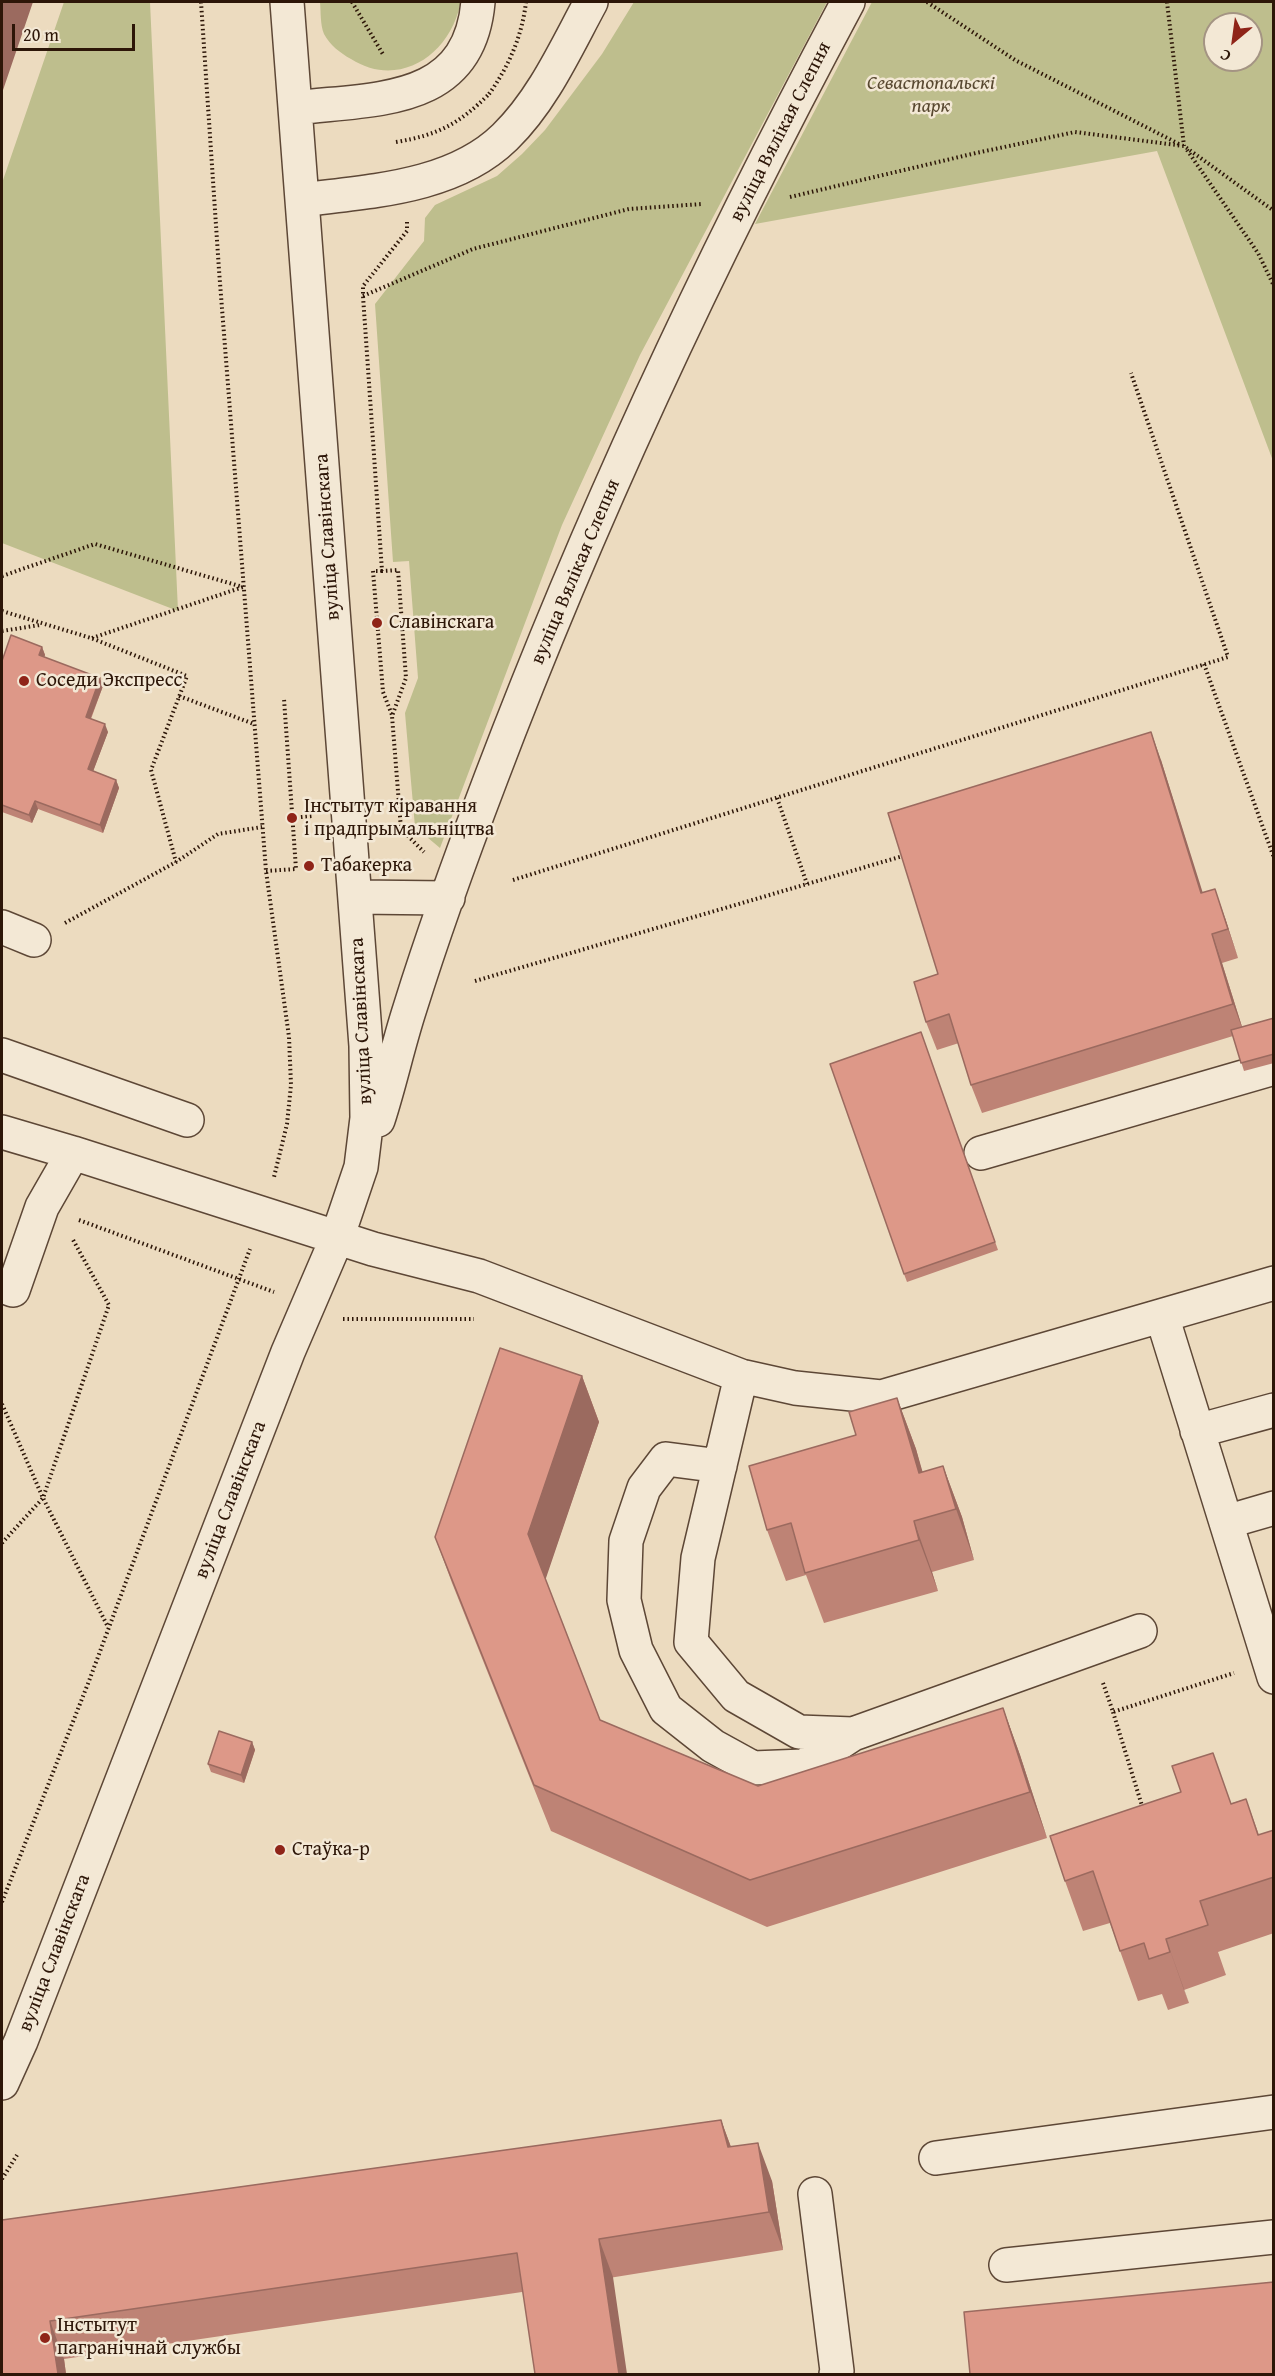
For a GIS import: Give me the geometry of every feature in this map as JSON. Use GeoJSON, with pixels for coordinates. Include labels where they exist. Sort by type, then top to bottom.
{"type":"FeatureCollection","features":[{"type":"Feature","properties":{"kind":"street","name":"вуліца Славінскага"},"geometry":{"type":"LineString","coordinates":[[2,2083],[21,2041],[288,1352],[337,1238],[361,1167],[368,1088],[356,897],[287,2]]}},
{"type":"Feature","properties":{"kind":"street"},"geometry":{"type":"LineString","coordinates":[[295,108],[389,96],[430,85],[456,63],[465,50],[472,36],[478,2]]}},
{"type":"Feature","properties":{"kind":"street"},"geometry":{"type":"LineString","coordinates":[[302,200],[388,188],[430,179],[461,167],[481,156],[504,138],[529,107],[556,65],[591,2]]}},
{"type":"Feature","properties":{"kind":"street","name":"вуліца Вялікая Слепня"},"geometry":{"type":"LineString","coordinates":[[361,1167],[390,1082],[410,1009],[500,756],[621,465],[744,201],[849,2]]}},
{"type":"Feature","properties":{"kind":"street"},"geometry":{"type":"LineString","coordinates":[[356,897],[448,898]]}},
{"type":"Feature","properties":{"kind":"street"},"geometry":{"type":"LineString","coordinates":[[2,927],[34,940]]}},
{"type":"Feature","properties":{"kind":"street"},"geometry":{"type":"LineString","coordinates":[[2,1055],[187,1120]]}},
{"type":"Feature","properties":{"kind":"street"},"geometry":{"type":"LineString","coordinates":[[981,1153],[1274,1068]]}},
{"type":"Feature","properties":{"kind":"street"},"geometry":{"type":"LineString","coordinates":[[2,1132],[337,1238],[479,1276],[741,1376],[795,1388],[881,1397],[1274,1282]]}},
{"type":"Feature","properties":{"kind":"street"},"geometry":{"type":"LineString","coordinates":[[2,1286],[13,1290],[73,1153]]}},
{"type":"Feature","properties":{"kind":"street"},"geometry":{"type":"LineString","coordinates":[[1162,1316],[1271,1669]]}},
{"type":"Feature","properties":{"kind":"street"},"geometry":{"type":"LineString","coordinates":[[741,1376],[698,1558],[691,1642],[736,1696],[799,1732],[854,1734]]}},
{"type":"Feature","properties":{"kind":"street"},"geometry":{"type":"LineString","coordinates":[[1197,1431],[1274,1410]]}},
{"type":"Feature","properties":{"kind":"street"},"geometry":{"type":"LineString","coordinates":[[720,1466],[666,1459],[644,1488],[626,1541],[624,1600],[636,1650],[666,1709],[713,1746],[753,1768],[804,1766],[854,1734],[1140,1631]]}},
{"type":"Feature","properties":{"kind":"street"},"geometry":{"type":"LineString","coordinates":[[1226,1522],[1274,1508]]}},
{"type":"Feature","properties":{"kind":"street"},"geometry":{"type":"LineString","coordinates":[[936,2158],[1274,2112]]}},
{"type":"Feature","properties":{"kind":"street"},"geometry":{"type":"LineString","coordinates":[[815,2194],[836,2374]]}},
{"type":"Feature","properties":{"kind":"street"},"geometry":{"type":"LineString","coordinates":[[1006,2265],[1274,2238]]}},
{"type":"Feature","properties":{"kind":"path"},"geometry":{"type":"LineString","coordinates":[[2,1902],[239,1280],[283,1146],[287,1124],[291,1085],[289,1037],[262,827],[201,2]]}},
{"type":"Feature","properties":{"kind":"path"},"geometry":{"type":"LineString","coordinates":[[352,2],[384,56]]}},
{"type":"Feature","properties":{"kind":"path"},"geometry":{"type":"LineString","coordinates":[[488,95],[503,74],[514,50],[523,25],[526,2]]}},
{"type":"Feature","properties":{"kind":"path"},"geometry":{"type":"LineString","coordinates":[[927,2],[1015,60],[1184,146],[1274,211]]}},
{"type":"Feature","properties":{"kind":"path"},"geometry":{"type":"LineString","coordinates":[[1167,2],[1184,146],[1258,253],[1274,286]]}},
{"type":"Feature","properties":{"kind":"path"},"geometry":{"type":"LineString","coordinates":[[363,296],[473,249],[629,209],[774,201],[1075,132],[1184,146]]}},
{"type":"Feature","properties":{"kind":"path"},"geometry":{"type":"LineString","coordinates":[[382,571],[363,286],[407,231],[407,220]]}},
{"type":"Feature","properties":{"kind":"path"},"geometry":{"type":"LineString","coordinates":[[513,880],[1228,657],[1131,374]]}},
{"type":"Feature","properties":{"kind":"path"},"geometry":{"type":"LineString","coordinates":[[2,576],[95,544],[243,587]]}},
{"type":"Feature","properties":{"kind":"path"},"geometry":{"type":"LineString","coordinates":[[392,716],[406,678],[398,570],[374,571],[383,692],[392,716],[401,829],[430,858]]}},
{"type":"Feature","properties":{"kind":"path"},"geometry":{"type":"LineString","coordinates":[[91,638],[243,587]]}},
{"type":"Feature","properties":{"kind":"path"},"geometry":{"type":"LineString","coordinates":[[2,611],[91,638],[187,676],[151,771],[176,862]]}},
{"type":"Feature","properties":{"kind":"path"},"geometry":{"type":"LineString","coordinates":[[2,631],[41,624]]}},
{"type":"Feature","properties":{"kind":"path"},"geometry":{"type":"LineString","coordinates":[[1203,664],[1274,858]]}},
{"type":"Feature","properties":{"kind":"path"},"geometry":{"type":"LineString","coordinates":[[179,696],[254,724]]}},
{"type":"Feature","properties":{"kind":"path"},"geometry":{"type":"LineString","coordinates":[[266,871],[296,869],[284,699]]}},
{"type":"Feature","properties":{"kind":"path"},"geometry":{"type":"LineString","coordinates":[[777,798],[807,884]]}},
{"type":"Feature","properties":{"kind":"path"},"geometry":{"type":"LineString","coordinates":[[34,940],[176,862],[218,834],[262,827]]}},
{"type":"Feature","properties":{"kind":"path"},"geometry":{"type":"LineString","coordinates":[[475,981],[903,856]]}},
{"type":"Feature","properties":{"kind":"path"},"geometry":{"type":"LineString","coordinates":[[50,1209],[345,1320],[474,1319]]}},
{"type":"Feature","properties":{"kind":"path"},"geometry":{"type":"LineString","coordinates":[[2,1543],[44,1497],[109,1305],[50,1209]]}},
{"type":"Feature","properties":{"kind":"path"},"geometry":{"type":"LineString","coordinates":[[2,1404],[44,1497],[108,1628]]}},
{"type":"Feature","properties":{"kind":"path"},"geometry":{"type":"LineString","coordinates":[[1113,1712],[1271,1669]]}},
{"type":"Feature","properties":{"kind":"path"},"geometry":{"type":"LineString","coordinates":[[1102,1679],[1144,1813]]}},
{"type":"Feature","properties":{"kind":"path"},"geometry":{"type":"LineString","coordinates":[[2,2179],[17,2155]]}},
{"type":"Feature","properties":{"kind":"green space"},"geometry":{"type":"Polygon","coordinates":[[[64,2],[150,2],[178,611],[2,543],[2,183],[64,2]]]}},
{"type":"Feature","properties":{"kind":"green space"},"geometry":{"type":"Polygon","coordinates":[[[320,2],[460,2],[460,5],[445,39],[433,52],[403,69],[386,70],[369,67],[347,57],[332,45],[324,34],[320,2]]]}},
{"type":"Feature","properties":{"kind":"green space"},"geometry":{"type":"Polygon","coordinates":[[[634,2],[827,2],[640,355],[562,525],[440,848],[415,827],[405,713],[418,678],[409,561],[393,562],[375,304],[424,241],[425,218],[435,205],[497,176],[522,154],[545,130],[602,54],[634,2]]]}},
{"type":"Feature","properties":{"kind":"green space","name":"Севастопальскі парк"},"geometry":{"type":"Polygon","coordinates":[[[872,2],[1273,2],[1273,461],[1157,151],[755,224],[872,2]]]}},
{"type":"Feature","properties":{"kind":"building"},"geometry":{"type":"Polygon","coordinates":[[[11,635],[42,647],[39,655],[100,678],[86,717],[105,724],[88,769],[116,780],[100,825],[35,801],[29,815],[2,805],[2,661],[11,635]]]}},
{"type":"Feature","properties":{"kind":"building"},"geometry":{"type":"Polygon","coordinates":[[[1151,732],[1201,893],[1215,889],[1228,929],[1212,934],[1233,1004],[971,1085],[949,1014],[926,1022],[914,982],[938,974],[888,813],[1151,732]]]}},
{"type":"Feature","properties":{"kind":"building"},"geometry":{"type":"Polygon","coordinates":[[[1274,1018],[1274,1054],[1241,1063],[1231,1030],[1274,1018]]]}},
{"type":"Feature","properties":{"kind":"building"},"geometry":{"type":"Polygon","coordinates":[[[921,1032],[995,1242],[904,1274],[830,1064],[921,1032]]]}},
{"type":"Feature","properties":{"kind":"building"},"geometry":{"type":"Polygon","coordinates":[[[500,1348],[582,1376],[528,1534],[600,1720],[758,1786],[1003,1708],[1030,1792],[750,1880],[534,1785],[435,1537],[500,1348]]]}},
{"type":"Feature","properties":{"kind":"building"},"geometry":{"type":"Polygon","coordinates":[[[897,1398],[919,1473],[943,1466],[956,1509],[914,1521],[919,1540],[805,1573],[791,1523],[767,1530],[749,1466],[856,1435],[849,1412],[897,1398]]]}},
{"type":"Feature","properties":{"kind":"building"},"geometry":{"type":"Polygon","coordinates":[[[219,1731],[252,1742],[241,1775],[208,1764],[219,1731]]]}},
{"type":"Feature","properties":{"kind":"building"},"geometry":{"type":"Polygon","coordinates":[[[1213,1753],[1231,1804],[1246,1799],[1258,1835],[1274,1830],[1274,1877],[1200,1901],[1208,1925],[1166,1939],[1170,1952],[1149,1959],[1144,1943],[1120,1951],[1093,1871],[1065,1881],[1050,1836],[1181,1792],[1172,1766],[1213,1753]]]}},
{"type":"Feature","properties":{"kind":"building"},"geometry":{"type":"Polygon","coordinates":[[[721,2120],[728,2147],[758,2143],[769,2212],[599,2239],[619,2374],[535,2374],[517,2253],[50,2321],[58,2374],[2,2374],[2,2220],[721,2120]]]}},
{"type":"Feature","properties":{"kind":"building"},"geometry":{"type":"Polygon","coordinates":[[[1274,2282],[1274,2374],[970,2374],[964,2312],[1274,2282]]]}},
{"type":"Feature","properties":{"kind":"place","name":"Славінскага"},"geometry":{"type":"Point","coordinates":[377,623]}},
{"type":"Feature","properties":{"kind":"place","name":"Соседи Экспресс"},"geometry":{"type":"Point","coordinates":[24,681]}},
{"type":"Feature","properties":{"kind":"place","name":"Інстытут кіравання і прадпрымальніцтва"},"geometry":{"type":"Point","coordinates":[292,818]}},
{"type":"Feature","properties":{"kind":"place","name":"Табакерка"},"geometry":{"type":"Point","coordinates":[309,866]}},
{"type":"Feature","properties":{"kind":"place","name":"Стаўка-р"},"geometry":{"type":"Point","coordinates":[280,1850]}},
{"type":"Feature","properties":{"kind":"place","name":"Інстытут пагранічнай службы"},"geometry":{"type":"Point","coordinates":[45,2338]}}]}
